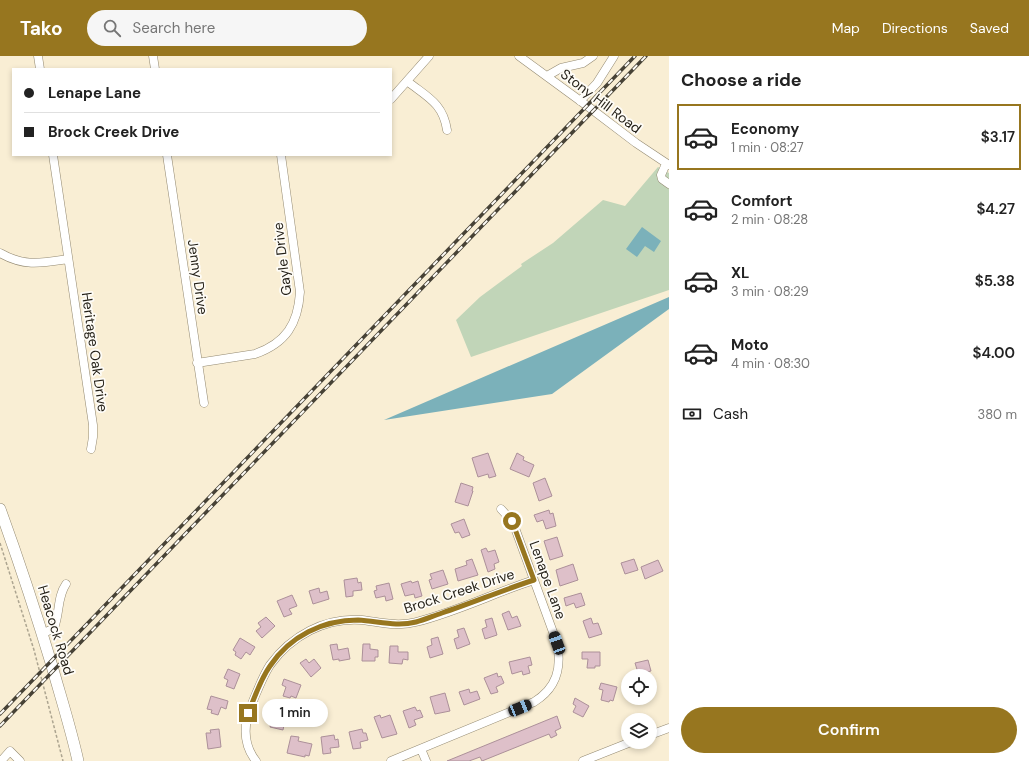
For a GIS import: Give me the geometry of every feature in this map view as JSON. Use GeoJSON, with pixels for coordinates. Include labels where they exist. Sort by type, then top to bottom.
{"type":"FeatureCollection","features":[{"type":"Feature","properties":{"kind":"main road","name":"Heacock Road"},"geometry":{"type":"LineString","coordinates":[[0,510],[22,571],[42,634],[78,761]]}},
{"type":"Feature","properties":{"kind":"street"},"geometry":{"type":"LineString","coordinates":[[38,56],[40,68]]}},
{"type":"Feature","properties":{"kind":"street"},"geometry":{"type":"LineString","coordinates":[[153,56],[155,68]]}},
{"type":"Feature","properties":{"kind":"street"},"geometry":{"type":"LineString","coordinates":[[407,81],[422,56]]}},
{"type":"Feature","properties":{"kind":"street"},"geometry":{"type":"LineString","coordinates":[[392,98],[429,56]]}},
{"type":"Feature","properties":{"kind":"street","name":"Stony Hill Road"},"geometry":{"type":"LineString","coordinates":[[519,56],[636,144],[668,164]]}},
{"type":"Feature","properties":{"kind":"street"},"geometry":{"type":"LineString","coordinates":[[547,76],[561,68],[583,63],[593,56]]}},
{"type":"Feature","properties":{"kind":"street"},"geometry":{"type":"LineString","coordinates":[[580,101],[597,83],[614,56]]}},
{"type":"Feature","properties":{"kind":"street"},"geometry":{"type":"LineString","coordinates":[[407,81],[439,106],[445,118],[447,130]]}},
{"type":"Feature","properties":{"kind":"street","name":"Heritage Oak Drive"},"geometry":{"type":"LineString","coordinates":[[53,156],[93,425],[91,449]]}},
{"type":"Feature","properties":{"kind":"street","name":"Jenny Drive"},"geometry":{"type":"LineString","coordinates":[[167,156],[204,403]]}},
{"type":"Feature","properties":{"kind":"street","name":"Gayle Drive"},"geometry":{"type":"LineString","coordinates":[[197,363],[255,354],[264,351],[284,337],[294,322],[299,304],[300,292],[281,156]]}},
{"type":"Feature","properties":{"kind":"street"},"geometry":{"type":"LineString","coordinates":[[668,164],[661,175],[662,179],[669,184]]}},
{"type":"Feature","properties":{"kind":"street"},"geometry":{"type":"LineString","coordinates":[[0,253],[9,258],[25,263],[47,263],[68,259]]}},
{"type":"Feature","properties":{"kind":"street","name":"Lenape Lane"},"geometry":{"type":"LineString","coordinates":[[421,748],[534,702],[546,693],[552,686],[558,670],[559,653],[557,643],[512,521],[500,509]]}},
{"type":"Feature","properties":{"kind":"street","name":"Brock Creek Drive"},"geometry":{"type":"LineString","coordinates":[[256,761],[250,752],[246,741],[245,731],[248,713],[270,666],[288,646],[308,632],[326,624],[338,621],[361,620],[389,624],[416,622],[534,580]]}},
{"type":"Feature","properties":{"kind":"street"},"geometry":{"type":"LineString","coordinates":[[42,634],[54,628],[61,591],[66,584]]}},
{"type":"Feature","properties":{"kind":"street"},"geometry":{"type":"LineString","coordinates":[[657,732],[669,728]]}},
{"type":"Feature","properties":{"kind":"street"},"geometry":{"type":"LineString","coordinates":[[583,761],[597,758],[621,747]]}},
{"type":"Feature","properties":{"kind":"street"},"geometry":{"type":"LineString","coordinates":[[391,761],[421,748],[426,761]]}},
{"type":"Feature","properties":{"kind":"street"},"geometry":{"type":"LineString","coordinates":[[1,761],[10,751],[20,761]]}},
{"type":"Feature","properties":{"kind":"path"},"geometry":{"type":"LineString","coordinates":[[0,542],[34,650],[63,761]]}},
{"type":"Feature","properties":{"kind":"green space"},"geometry":{"type":"Polygon","coordinates":[[[658,167],[669,173],[669,290],[471,357],[456,320],[480,297],[522,266],[521,264],[553,243],[603,200],[625,206],[658,167]]]}},
{"type":"Feature","properties":{"kind":"water"},"geometry":{"type":"Polygon","coordinates":[[[642,227],[661,241],[654,252],[645,246],[637,257],[626,249],[642,227]]]}},
{"type":"Feature","properties":{"kind":"water"},"geometry":{"type":"Polygon","coordinates":[[[669,297],[669,309],[552,394],[384,420],[669,297]]]}},
{"type":"Feature","properties":{"kind":"building"},"geometry":{"type":"Polygon","coordinates":[[[488,453],[496,476],[489,478],[488,474],[478,477],[472,458],[488,453]]]}},
{"type":"Feature","properties":{"kind":"building"},"geometry":{"type":"Polygon","coordinates":[[[517,453],[524,457],[523,460],[534,465],[529,477],[510,469],[517,453]]]}},
{"type":"Feature","properties":{"kind":"building"},"geometry":{"type":"Polygon","coordinates":[[[545,478],[552,496],[539,501],[533,483],[545,478]]]}},
{"type":"Feature","properties":{"kind":"building"},"geometry":{"type":"Polygon","coordinates":[[[461,483],[473,487],[468,506],[455,502],[461,483]]]}},
{"type":"Feature","properties":{"kind":"building"},"geometry":{"type":"Polygon","coordinates":[[[549,510],[550,514],[553,513],[556,526],[546,529],[543,520],[537,522],[534,515],[549,510]]]}},
{"type":"Feature","properties":{"kind":"building"},"geometry":{"type":"Polygon","coordinates":[[[464,519],[470,535],[462,538],[459,532],[455,533],[451,524],[464,519]]]}},
{"type":"Feature","properties":{"kind":"building"},"geometry":{"type":"Polygon","coordinates":[[[557,537],[563,556],[550,560],[544,541],[557,537]]]}},
{"type":"Feature","properties":{"kind":"building"},"geometry":{"type":"Polygon","coordinates":[[[486,548],[488,552],[495,550],[499,562],[494,564],[495,569],[488,572],[481,550],[486,548]]]}},
{"type":"Feature","properties":{"kind":"building"},"geometry":{"type":"Polygon","coordinates":[[[472,559],[478,575],[458,581],[455,569],[467,565],[466,561],[472,559]]]}},
{"type":"Feature","properties":{"kind":"building"},"geometry":{"type":"Polygon","coordinates":[[[634,559],[638,570],[625,574],[621,563],[634,559]]]}},
{"type":"Feature","properties":{"kind":"building"},"geometry":{"type":"Polygon","coordinates":[[[658,560],[663,571],[645,579],[641,567],[658,560]]]}},
{"type":"Feature","properties":{"kind":"building"},"geometry":{"type":"Polygon","coordinates":[[[573,564],[578,580],[560,586],[556,570],[573,564]]]}},
{"type":"Feature","properties":{"kind":"building"},"geometry":{"type":"Polygon","coordinates":[[[443,570],[448,584],[432,589],[429,580],[432,579],[430,574],[443,570]]]}},
{"type":"Feature","properties":{"kind":"building"},"geometry":{"type":"Polygon","coordinates":[[[357,578],[358,583],[361,582],[362,590],[353,591],[353,596],[346,597],[344,580],[357,578]]]}},
{"type":"Feature","properties":{"kind":"building"},"geometry":{"type":"Polygon","coordinates":[[[411,581],[412,583],[418,581],[422,596],[415,598],[414,594],[405,596],[401,584],[411,581]]]}},
{"type":"Feature","properties":{"kind":"building"},"geometry":{"type":"Polygon","coordinates":[[[389,583],[393,599],[386,601],[385,596],[376,598],[374,591],[377,590],[376,586],[389,583]]]}},
{"type":"Feature","properties":{"kind":"building"},"geometry":{"type":"Polygon","coordinates":[[[319,588],[320,593],[327,591],[329,599],[313,604],[309,591],[319,588]]]}},
{"type":"Feature","properties":{"kind":"building"},"geometry":{"type":"Polygon","coordinates":[[[581,593],[585,605],[576,608],[574,603],[566,606],[564,598],[581,593]]]}},
{"type":"Feature","properties":{"kind":"building"},"geometry":{"type":"Polygon","coordinates":[[[292,595],[297,606],[289,609],[292,614],[284,617],[277,601],[292,595]]]}},
{"type":"Feature","properties":{"kind":"building"},"geometry":{"type":"Polygon","coordinates":[[[509,611],[512,618],[517,616],[521,626],[508,630],[502,614],[509,611]]]}},
{"type":"Feature","properties":{"kind":"building"},"geometry":{"type":"Polygon","coordinates":[[[266,617],[275,626],[262,638],[256,631],[261,627],[258,623],[266,617]]]}},
{"type":"Feature","properties":{"kind":"building"},"geometry":{"type":"Polygon","coordinates":[[[492,618],[497,635],[485,639],[482,629],[487,627],[485,620],[492,618]]]}},
{"type":"Feature","properties":{"kind":"building"},"geometry":{"type":"Polygon","coordinates":[[[591,618],[593,624],[598,623],[602,634],[589,638],[583,621],[591,618]]]}},
{"type":"Feature","properties":{"kind":"building"},"geometry":{"type":"Polygon","coordinates":[[[464,628],[470,644],[457,649],[454,639],[459,637],[457,630],[464,628]]]}},
{"type":"Feature","properties":{"kind":"building"},"geometry":{"type":"Polygon","coordinates":[[[438,637],[443,654],[430,658],[427,647],[432,645],[431,639],[438,637]]]}},
{"type":"Feature","properties":{"kind":"building"},"geometry":{"type":"Polygon","coordinates":[[[240,638],[255,647],[250,655],[246,652],[241,659],[235,655],[236,652],[233,650],[240,638]]]}},
{"type":"Feature","properties":{"kind":"building"},"geometry":{"type":"Polygon","coordinates":[[[337,644],[338,650],[348,648],[350,659],[339,661],[339,659],[333,660],[330,645],[337,644]]]}},
{"type":"Feature","properties":{"kind":"building"},"geometry":{"type":"Polygon","coordinates":[[[363,644],[370,644],[370,649],[378,650],[378,657],[375,657],[375,661],[362,661],[363,644]]]}},
{"type":"Feature","properties":{"kind":"building"},"geometry":{"type":"Polygon","coordinates":[[[390,646],[398,646],[398,652],[408,652],[408,660],[403,659],[402,664],[389,663],[390,646]]]}},
{"type":"Feature","properties":{"kind":"building"},"geometry":{"type":"Polygon","coordinates":[[[582,652],[600,652],[600,666],[595,666],[595,668],[587,668],[588,659],[582,659],[582,652]]]}},
{"type":"Feature","properties":{"kind":"building"},"geometry":{"type":"Polygon","coordinates":[[[530,657],[532,665],[528,666],[530,673],[523,675],[522,671],[512,674],[509,662],[530,657]]]}},
{"type":"Feature","properties":{"kind":"building"},"geometry":{"type":"Polygon","coordinates":[[[306,659],[309,663],[314,659],[321,668],[311,677],[300,663],[306,659]]]}},
{"type":"Feature","properties":{"kind":"building"},"geometry":{"type":"Polygon","coordinates":[[[648,660],[650,669],[637,669],[635,663],[648,660]]]}},
{"type":"Feature","properties":{"kind":"building"},"geometry":{"type":"Polygon","coordinates":[[[228,669],[240,674],[234,689],[226,686],[228,680],[224,678],[228,669]]]}},
{"type":"Feature","properties":{"kind":"building"},"geometry":{"type":"Polygon","coordinates":[[[497,673],[498,677],[501,676],[504,683],[496,687],[498,692],[491,694],[484,678],[497,673]]]}},
{"type":"Feature","properties":{"kind":"building"},"geometry":{"type":"Polygon","coordinates":[[[284,679],[301,685],[296,698],[291,696],[290,698],[283,696],[286,687],[282,685],[284,679]]]}},
{"type":"Feature","properties":{"kind":"building"},"geometry":{"type":"Polygon","coordinates":[[[601,683],[617,687],[613,701],[610,700],[609,702],[601,700],[603,690],[599,689],[601,683]]]}},
{"type":"Feature","properties":{"kind":"building"},"geometry":{"type":"Polygon","coordinates":[[[469,689],[470,693],[477,691],[480,699],[464,705],[459,692],[469,689]]]}},
{"type":"Feature","properties":{"kind":"building"},"geometry":{"type":"Polygon","coordinates":[[[445,693],[450,711],[435,714],[430,697],[445,693]]]}},
{"type":"Feature","properties":{"kind":"building"},"geometry":{"type":"Polygon","coordinates":[[[211,696],[228,701],[226,709],[221,707],[218,715],[211,713],[212,710],[207,709],[211,696]]]}},
{"type":"Feature","properties":{"kind":"building"},"geometry":{"type":"Polygon","coordinates":[[[575,698],[589,706],[583,717],[573,712],[576,706],[573,704],[575,698]]]}},
{"type":"Feature","properties":{"kind":"building"},"geometry":{"type":"Polygon","coordinates":[[[415,707],[417,711],[420,710],[423,717],[414,720],[416,725],[409,728],[403,711],[415,707]]]}},
{"type":"Feature","properties":{"kind":"building"},"geometry":{"type":"Polygon","coordinates":[[[273,711],[282,713],[281,719],[285,720],[283,730],[270,727],[273,711]]]}},
{"type":"Feature","properties":{"kind":"building"},"geometry":{"type":"Polygon","coordinates":[[[380,715],[381,718],[390,715],[397,734],[382,738],[374,717],[380,715]]]}},
{"type":"Feature","properties":{"kind":"building"},"geometry":{"type":"Polygon","coordinates":[[[557,716],[561,728],[555,731],[557,735],[551,738],[549,734],[482,761],[480,757],[469,761],[447,761],[557,716]]]}},
{"type":"Feature","properties":{"kind":"building"},"geometry":{"type":"Polygon","coordinates":[[[219,729],[221,747],[208,749],[206,733],[211,733],[210,730],[219,729]]]}},
{"type":"Feature","properties":{"kind":"building"},"geometry":{"type":"Polygon","coordinates":[[[362,729],[363,733],[366,733],[368,740],[360,742],[361,748],[353,749],[349,732],[362,729]]]}},
{"type":"Feature","properties":{"kind":"building"},"geometry":{"type":"Polygon","coordinates":[[[334,735],[335,740],[338,739],[339,747],[330,748],[331,753],[323,754],[321,737],[334,735]]]}},
{"type":"Feature","properties":{"kind":"building"},"geometry":{"type":"Polygon","coordinates":[[[291,736],[299,737],[298,741],[312,744],[309,756],[305,755],[305,757],[287,753],[291,736]]]}},
{"type":"Feature","properties":{"kind":"railway"},"geometry":{"type":"LineString","coordinates":[[0,714],[635,56]]}},
{"type":"Feature","properties":{"kind":"railway"},"geometry":{"type":"LineString","coordinates":[[0,726],[646,56]]}},
{"type":"Feature","properties":{"kind":"route"},"geometry":{"type":"LineString","coordinates":[[248,713],[270,666],[295,640],[316,628],[338,621],[349,620],[389,624],[416,622],[534,580],[512,521]]}}]}
